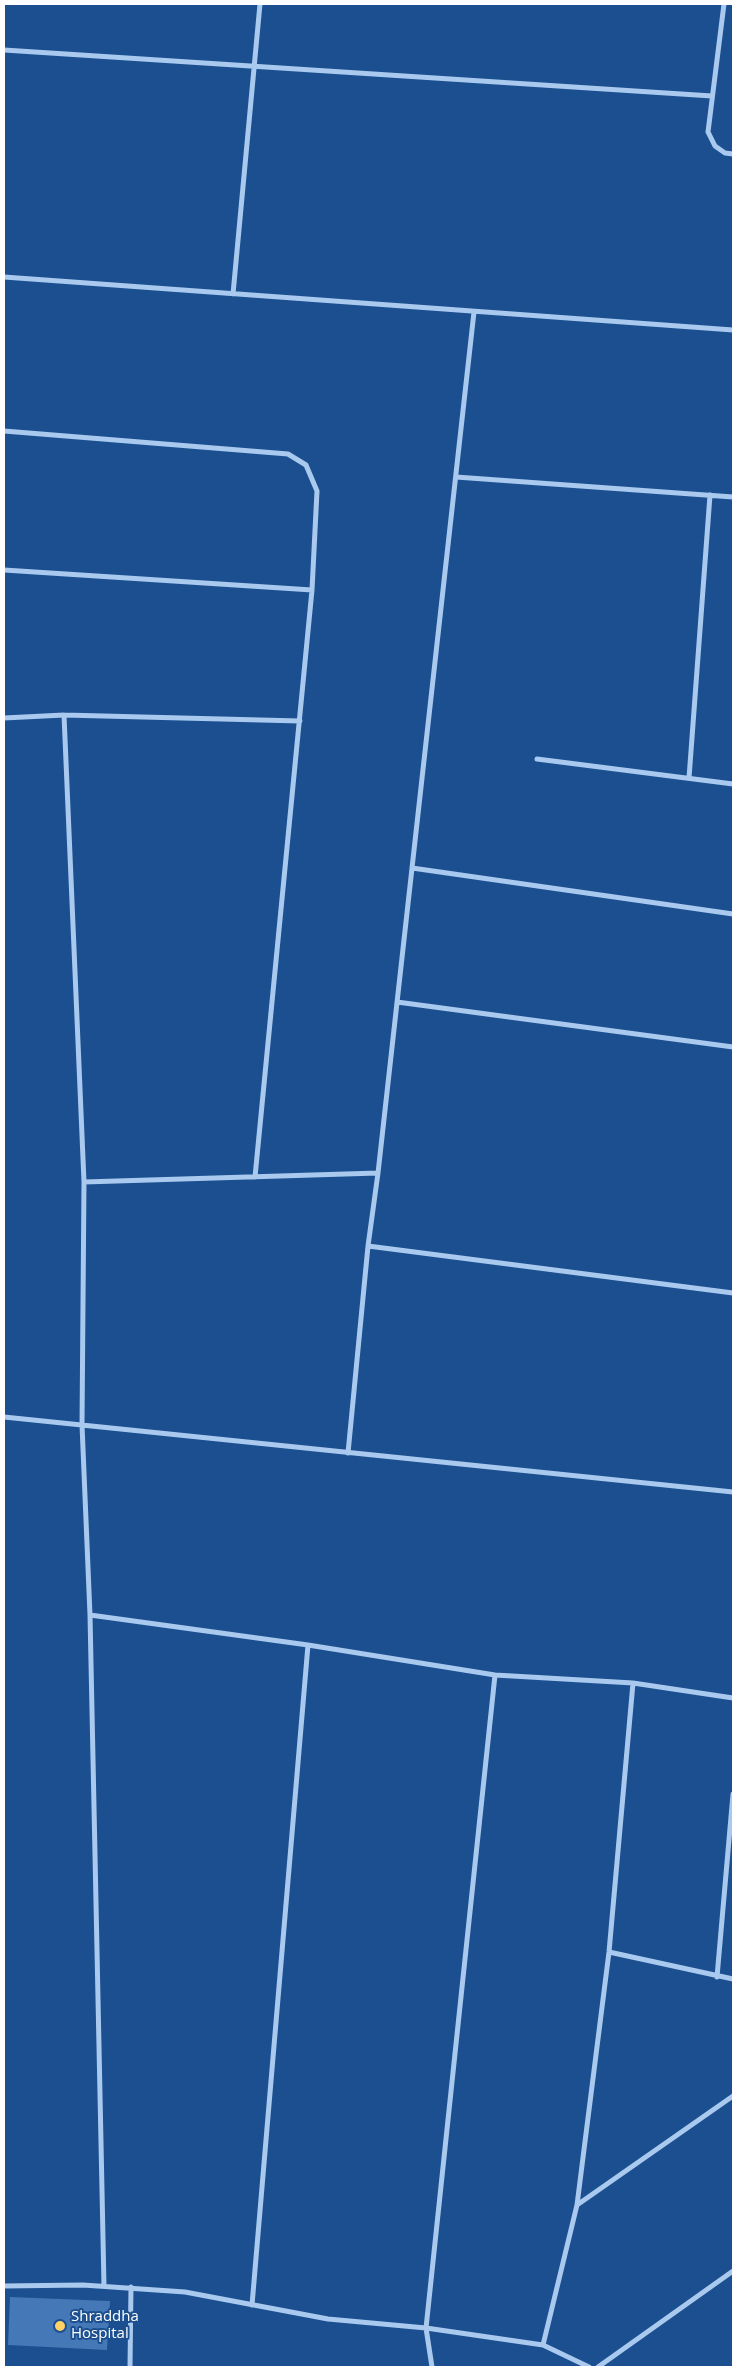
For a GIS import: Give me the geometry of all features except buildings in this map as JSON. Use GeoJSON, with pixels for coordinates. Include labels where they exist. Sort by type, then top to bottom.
{"type":"FeatureCollection","features":[{"type":"Feature","properties":{"kind":"street"},"geometry":{"type":"LineString","coordinates":[[233,294],[260,4]]}},
{"type":"Feature","properties":{"kind":"street"},"geometry":{"type":"LineString","coordinates":[[724,4],[708,132],[715,146],[725,153],[733,154]]}},
{"type":"Feature","properties":{"kind":"street"},"geometry":{"type":"LineString","coordinates":[[4,50],[712,96]]}},
{"type":"Feature","properties":{"kind":"street"},"geometry":{"type":"LineString","coordinates":[[4,277],[733,330]]}},
{"type":"Feature","properties":{"kind":"street"},"geometry":{"type":"LineString","coordinates":[[348,1453],[368,1246],[378,1173],[474,312]]}},
{"type":"Feature","properties":{"kind":"street"},"geometry":{"type":"LineString","coordinates":[[4,431],[288,454],[306,465],[317,491],[312,590],[255,1177]]}},
{"type":"Feature","properties":{"kind":"street"},"geometry":{"type":"LineString","coordinates":[[456,477],[733,497]]}},
{"type":"Feature","properties":{"kind":"street"},"geometry":{"type":"LineString","coordinates":[[689,778],[710,496]]}},
{"type":"Feature","properties":{"kind":"street"},"geometry":{"type":"LineString","coordinates":[[4,570],[312,590]]}},
{"type":"Feature","properties":{"kind":"street"},"geometry":{"type":"LineString","coordinates":[[4,718],[64,715],[300,721]]}},
{"type":"Feature","properties":{"kind":"street"},"geometry":{"type":"LineString","coordinates":[[64,715],[84,1182],[82,1425],[90,1615],[104,2286]]}},
{"type":"Feature","properties":{"kind":"street"},"geometry":{"type":"LineString","coordinates":[[537,759],[733,784]]}},
{"type":"Feature","properties":{"kind":"street"},"geometry":{"type":"LineString","coordinates":[[412,868],[733,914]]}},
{"type":"Feature","properties":{"kind":"street"},"geometry":{"type":"LineString","coordinates":[[397,1002],[733,1047]]}},
{"type":"Feature","properties":{"kind":"street"},"geometry":{"type":"LineString","coordinates":[[84,1182],[378,1173]]}},
{"type":"Feature","properties":{"kind":"street"},"geometry":{"type":"LineString","coordinates":[[368,1246],[733,1293]]}},
{"type":"Feature","properties":{"kind":"street"},"geometry":{"type":"LineString","coordinates":[[4,1417],[733,1492]]}},
{"type":"Feature","properties":{"kind":"street"},"geometry":{"type":"LineString","coordinates":[[90,1615],[308,1645],[495,1675],[633,1683],[733,1698]]}},
{"type":"Feature","properties":{"kind":"street"},"geometry":{"type":"LineString","coordinates":[[252,2305],[308,1645]]}},
{"type":"Feature","properties":{"kind":"street"},"geometry":{"type":"LineString","coordinates":[[432,2367],[426,2328],[495,1675]]}},
{"type":"Feature","properties":{"kind":"street"},"geometry":{"type":"LineString","coordinates":[[543,2345],[578,2205],[609,1952],[633,1683]]}},
{"type":"Feature","properties":{"kind":"street"},"geometry":{"type":"LineString","coordinates":[[716,1977],[733,1794]]}},
{"type":"Feature","properties":{"kind":"street"},"geometry":{"type":"LineString","coordinates":[[609,1952],[716,1977],[733,1979]]}},
{"type":"Feature","properties":{"kind":"street"},"geometry":{"type":"LineString","coordinates":[[578,2205],[733,2096]]}},
{"type":"Feature","properties":{"kind":"street"},"geometry":{"type":"LineString","coordinates":[[598,2367],[733,2271]]}},
{"type":"Feature","properties":{"kind":"street"},"geometry":{"type":"LineString","coordinates":[[4,2286],[104,2286],[185,2292],[328,2319],[426,2328],[543,2345],[589,2367]]}},
{"type":"Feature","properties":{"kind":"street"},"geometry":{"type":"LineString","coordinates":[[130,2367],[132,2287]]}},
{"type":"Feature","properties":{"kind":"place","name":"Shraddha Hospital"},"geometry":{"type":"Point","coordinates":[60,2326]}}]}
